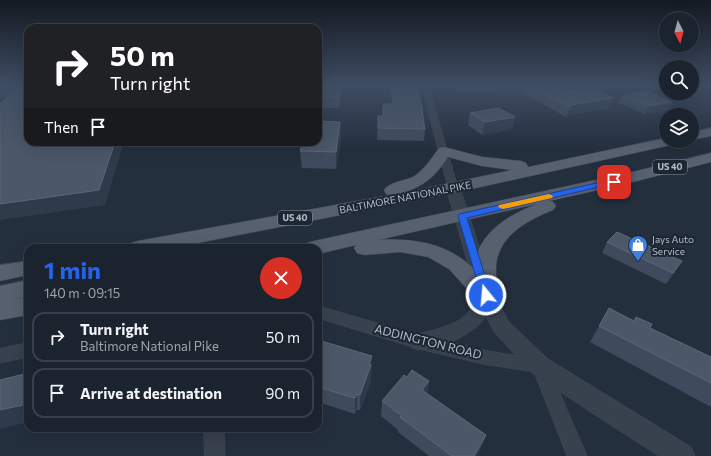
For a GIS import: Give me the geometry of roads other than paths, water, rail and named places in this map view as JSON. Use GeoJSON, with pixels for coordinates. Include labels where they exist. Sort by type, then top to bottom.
{"type":"FeatureCollection","features":[{"type":"Feature","properties":{"kind":"main road"},"geometry":{"type":"LineString","coordinates":[[699,135],[711,132]]}},
{"type":"Feature","properties":{"kind":"main road","name":"BALTIMORE NATIONAL PIKE"},"geometry":{"type":"LineString","coordinates":[[161,244],[453,188],[659,144]]}},
{"type":"Feature","properties":{"kind":"main road"},"geometry":{"type":"LineString","coordinates":[[161,244],[405,187],[427,175],[434,168],[444,151],[480,163],[501,166],[521,166],[596,158]]}},
{"type":"Feature","properties":{"kind":"main road","name":"US 40"},"geometry":{"type":"LineString","coordinates":[[322,246],[629,178],[711,157]]}},
{"type":"Feature","properties":{"kind":"main road"},"geometry":{"type":"LineString","coordinates":[[486,295],[486,258],[493,243],[503,230],[515,221],[554,203],[629,178]]}},
{"type":"Feature","properties":{"kind":"main road"},"geometry":{"type":"LineString","coordinates":[[322,252],[390,245],[418,247],[447,258],[456,264],[486,295]]}},
{"type":"Feature","properties":{"kind":"main road"},"geometry":{"type":"LineString","coordinates":[[0,273],[24,269]]}},
{"type":"Feature","properties":{"kind":"main road"},"geometry":{"type":"LineString","coordinates":[[0,294],[24,289]]}},
{"type":"Feature","properties":{"kind":"main road"},"geometry":{"type":"LineString","coordinates":[[0,311],[24,307]]}},
{"type":"Feature","properties":{"kind":"street"},"geometry":{"type":"LineString","coordinates":[[431,106],[453,188],[486,295],[501,326],[540,366],[682,456]]}},
{"type":"Feature","properties":{"kind":"street"},"geometry":{"type":"LineString","coordinates":[[419,342],[455,331],[468,324],[478,315],[486,295]]}},
{"type":"Feature","properties":{"kind":"street","name":"ADDINGTON ROAD"},"geometry":{"type":"LineString","coordinates":[[322,313],[419,342],[483,357],[540,366]]}},
{"type":"Feature","properties":{"kind":"street"},"geometry":{"type":"LineString","coordinates":[[0,356],[24,351]]}},
{"type":"Feature","properties":{"kind":"street"},"geometry":{"type":"LineString","coordinates":[[540,366],[576,456]]}},
{"type":"Feature","properties":{"kind":"street"},"geometry":{"type":"LineString","coordinates":[[214,432],[215,456]]}},
{"type":"Feature","properties":{"kind":"place","name":"Jays Auto Service"},"geometry":{"type":"Point","coordinates":[638,262]}}]}
